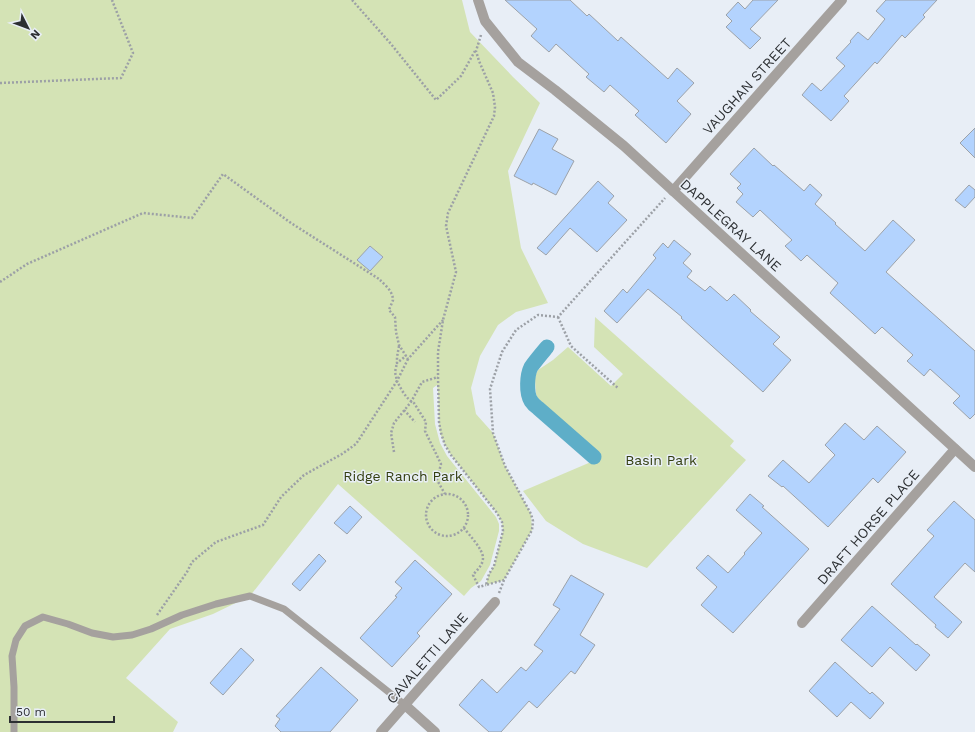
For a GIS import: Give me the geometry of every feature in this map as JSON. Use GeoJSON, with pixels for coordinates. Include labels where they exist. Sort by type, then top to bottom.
{"type":"FeatureCollection","features":[{"type":"Feature","properties":{"kind":"street","name":"DAPPLEGRAY LANE"},"geometry":{"type":"LineString","coordinates":[[478,0],[485,21],[518,62],[624,146],[975,467]]}},
{"type":"Feature","properties":{"kind":"street","name":"VAUGHAN STREET"},"geometry":{"type":"LineString","coordinates":[[673,191],[842,0]]}},
{"type":"Feature","properties":{"kind":"street","name":"DRAFT HORSE PLACE"},"geometry":{"type":"LineString","coordinates":[[802,623],[955,449]]}},
{"type":"Feature","properties":{"kind":"street","name":"CAVALETTI LANE"},"geometry":{"type":"LineString","coordinates":[[381,732],[495,602]]}},
{"type":"Feature","properties":{"kind":"street"},"geometry":{"type":"LineString","coordinates":[[405,705],[435,732]]}},
{"type":"Feature","properties":{"kind":"lane"},"geometry":{"type":"LineString","coordinates":[[14,732],[12,656],[16,640],[25,626],[43,618],[68,624],[92,633],[113,637],[132,635],[182,615],[216,604],[250,596],[284,609],[405,705]]}},
{"type":"Feature","properties":{"kind":"path"},"geometry":{"type":"LineString","coordinates":[[0,83],[121,78],[133,53],[112,0]]}},
{"type":"Feature","properties":{"kind":"path"},"geometry":{"type":"LineString","coordinates":[[352,0],[391,44],[436,100],[461,76],[476,51],[485,21]]}},
{"type":"Feature","properties":{"kind":"path"},"geometry":{"type":"LineString","coordinates":[[476,51],[493,93],[495,107],[494,116],[448,213],[446,226],[456,272],[443,320],[438,352],[438,377],[440,433],[445,445],[451,455],[497,513],[502,522],[503,531],[494,566],[489,574],[486,585]]}},
{"type":"Feature","properties":{"kind":"path"},"geometry":{"type":"LineString","coordinates":[[0,282],[26,264],[143,213],[192,218],[223,174],[291,223],[379,279],[387,286],[393,300],[389,310],[395,317],[399,345],[408,359]]}},
{"type":"Feature","properties":{"kind":"path"},"geometry":{"type":"LineString","coordinates":[[558,317],[673,191]]}},
{"type":"Feature","properties":{"kind":"path"},"geometry":{"type":"LineString","coordinates":[[495,602],[504,580],[532,530],[533,521],[531,514],[505,466],[493,434],[490,389],[502,352],[516,330],[538,315],[558,317]]}},
{"type":"Feature","properties":{"kind":"path"},"geometry":{"type":"LineString","coordinates":[[558,317],[571,346],[618,388]]}},
{"type":"Feature","properties":{"kind":"path"},"geometry":{"type":"LineString","coordinates":[[154,627],[153,620],[187,572],[192,562],[216,542],[263,525],[281,497],[304,475],[342,454],[356,444],[397,381],[408,359],[443,320]]}},
{"type":"Feature","properties":{"kind":"path"},"geometry":{"type":"LineString","coordinates":[[399,345],[395,372],[397,381],[426,422],[425,431],[441,464],[438,480],[445,494]]}},
{"type":"Feature","properties":{"kind":"path"},"geometry":{"type":"LineString","coordinates":[[397,364],[406,356]]}},
{"type":"Feature","properties":{"kind":"path"},"geometry":{"type":"LineString","coordinates":[[394,452],[391,433],[394,423],[411,402],[422,382],[438,377]]}},
{"type":"Feature","properties":{"kind":"path"},"geometry":{"type":"LineString","coordinates":[[404,410],[415,422]]}},
{"type":"Feature","properties":{"kind":"path"},"geometry":{"type":"LineString","coordinates":[[445,494],[455,495],[460,498],[466,506],[468,515],[464,528],[456,534],[447,536],[434,532],[428,525],[426,515],[428,505],[435,497],[445,494]]}},
{"type":"Feature","properties":{"kind":"path"},"geometry":{"type":"LineString","coordinates":[[464,528],[480,550],[483,558],[480,568],[473,575],[479,587],[504,580]]}},
{"type":"Feature","properties":{"kind":"green space","name":"Ridge Ranch Park"},"geometry":{"type":"Polygon","coordinates":[[[0,0],[462,0],[470,32],[540,103],[508,171],[521,248],[548,303],[516,312],[498,325],[480,356],[471,388],[476,414],[493,433],[505,466],[531,514],[532,530],[504,580],[486,585],[489,574],[494,566],[503,531],[502,522],[497,513],[451,455],[443,441],[439,426],[437,385],[433,388],[435,424],[440,443],[447,456],[496,517],[499,524],[499,531],[490,565],[481,581],[471,588],[464,596],[338,484],[250,596],[213,614],[170,629],[126,678],[178,722],[173,732],[0,732],[0,0]]]}},
{"type":"Feature","properties":{"kind":"green space","name":"Basin Park"},"geometry":{"type":"Polygon","coordinates":[[[595,317],[734,441],[730,446],[746,460],[647,568],[583,544],[546,521],[523,491],[598,459],[598,451],[581,438],[537,397],[535,379],[538,370],[568,347],[611,386],[623,374],[594,347],[595,317]]]}},
{"type":"Feature","properties":{"kind":"building"},"geometry":{"type":"Polygon","coordinates":[[[505,0],[570,0],[587,16],[589,14],[618,41],[621,37],[668,79],[677,68],[694,83],[677,101],[691,114],[666,143],[635,115],[639,111],[610,85],[604,92],[586,77],[589,74],[556,44],[549,52],[531,36],[537,29],[505,0]]]}},
{"type":"Feature","properties":{"kind":"building"},"geometry":{"type":"Polygon","coordinates":[[[753,0],[778,0],[750,29],[761,38],[750,49],[726,27],[732,21],[726,15],[738,2],[745,9],[753,0]]]}},
{"type":"Feature","properties":{"kind":"building"},"geometry":{"type":"Polygon","coordinates":[[[886,0],[937,0],[923,15],[925,17],[905,38],[902,35],[877,64],[875,62],[844,96],[849,101],[831,121],[802,95],[812,83],[821,91],[845,66],[836,58],[858,32],[868,40],[885,19],[876,11],[886,0]]]}},
{"type":"Feature","properties":{"kind":"building"},"geometry":{"type":"Polygon","coordinates":[[[975,128],[975,158],[960,143],[975,128]]]}},
{"type":"Feature","properties":{"kind":"building"},"geometry":{"type":"Polygon","coordinates":[[[539,129],[558,139],[552,149],[574,161],[556,195],[533,183],[532,185],[514,176],[539,129]]]}},
{"type":"Feature","properties":{"kind":"building"},"geometry":{"type":"Polygon","coordinates":[[[754,148],[773,166],[774,165],[804,191],[810,184],[822,195],[815,204],[865,251],[893,220],[915,240],[886,272],[975,351],[975,414],[970,419],[953,403],[960,396],[930,369],[924,376],[907,361],[913,355],[882,327],[875,334],[830,293],[838,283],[807,255],[801,261],[785,246],[792,240],[760,210],[753,217],[736,202],[743,194],[737,188],[741,184],[730,174],[754,148]]]}},
{"type":"Feature","properties":{"kind":"building"},"geometry":{"type":"Polygon","coordinates":[[[598,181],[614,196],[608,203],[627,220],[597,252],[570,228],[546,255],[537,248],[598,181]]]}},
{"type":"Feature","properties":{"kind":"building"},"geometry":{"type":"Polygon","coordinates":[[[969,185],[975,190],[975,197],[965,208],[955,200],[969,185]]]}},
{"type":"Feature","properties":{"kind":"building"},"geometry":{"type":"Polygon","coordinates":[[[674,240],[691,254],[683,263],[692,271],[687,277],[705,291],[710,286],[727,301],[734,294],[751,310],[750,311],[780,337],[773,344],[791,360],[763,392],[681,318],[682,317],[648,289],[617,323],[604,311],[623,289],[627,293],[656,258],[653,255],[663,243],[668,248],[674,240]]]}},
{"type":"Feature","properties":{"kind":"building"},"geometry":{"type":"Polygon","coordinates":[[[370,246],[383,257],[370,271],[357,260],[370,246]]]}},
{"type":"Feature","properties":{"kind":"building"},"geometry":{"type":"Polygon","coordinates":[[[845,423],[864,440],[877,426],[906,452],[878,483],[873,478],[828,527],[783,486],[782,487],[768,476],[783,460],[809,483],[835,455],[825,445],[845,423]]]}},
{"type":"Feature","properties":{"kind":"building"},"geometry":{"type":"Polygon","coordinates":[[[750,494],[764,506],[762,507],[809,549],[733,633],[701,605],[717,587],[696,568],[708,555],[728,573],[762,533],[736,510],[750,494]]]}},
{"type":"Feature","properties":{"kind":"building"},"geometry":{"type":"Polygon","coordinates":[[[954,501],[975,520],[975,572],[965,563],[934,597],[962,622],[948,638],[891,584],[934,536],[927,530],[954,501]]]}},
{"type":"Feature","properties":{"kind":"building"},"geometry":{"type":"Polygon","coordinates":[[[350,506],[362,517],[347,534],[334,523],[350,506]]]}},
{"type":"Feature","properties":{"kind":"building"},"geometry":{"type":"Polygon","coordinates":[[[319,554],[326,561],[300,591],[292,584],[319,554]]]}},
{"type":"Feature","properties":{"kind":"building"},"geometry":{"type":"Polygon","coordinates":[[[415,560],[452,594],[417,633],[420,636],[392,667],[360,638],[397,597],[395,596],[402,588],[395,582],[415,560]]]}},
{"type":"Feature","properties":{"kind":"building"},"geometry":{"type":"Polygon","coordinates":[[[571,575],[604,594],[580,635],[595,645],[575,674],[571,671],[537,708],[529,701],[501,732],[489,732],[459,705],[482,679],[497,693],[521,667],[526,671],[543,651],[534,645],[560,609],[553,605],[571,575]]]}},
{"type":"Feature","properties":{"kind":"building"},"geometry":{"type":"Polygon","coordinates":[[[872,606],[916,645],[917,644],[930,655],[916,671],[890,647],[872,667],[841,640],[872,606]]]}},
{"type":"Feature","properties":{"kind":"building"},"geometry":{"type":"Polygon","coordinates":[[[241,648],[254,660],[223,695],[210,683],[241,648]]]}},
{"type":"Feature","properties":{"kind":"building"},"geometry":{"type":"Polygon","coordinates":[[[835,662],[870,694],[872,692],[884,703],[870,719],[851,702],[837,717],[809,691],[835,662]]]}},
{"type":"Feature","properties":{"kind":"building"},"geometry":{"type":"Polygon","coordinates":[[[321,667],[358,700],[330,732],[281,732],[275,726],[280,719],[276,716],[321,667]]]}},
{"type":"Feature","properties":{"kind":"waterway"},"geometry":{"type":"LineString","coordinates":[[547,347],[531,367],[528,379],[529,398],[535,406],[594,457]]}}]}
